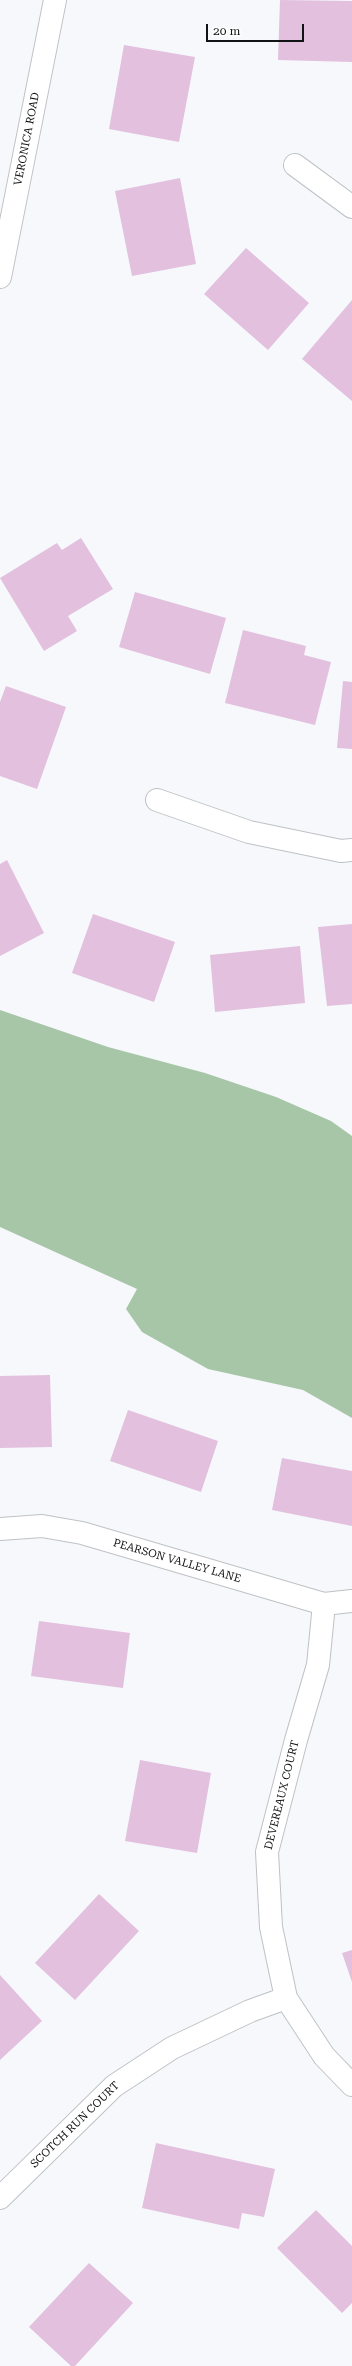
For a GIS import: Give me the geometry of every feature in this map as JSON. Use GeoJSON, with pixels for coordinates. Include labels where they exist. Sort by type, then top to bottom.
{"type":"FeatureCollection","features":[{"type":"Feature","properties":{"kind":"street","name":"VERONICA ROAD"},"geometry":{"type":"LineString","coordinates":[[0,277],[54,0]]}},
{"type":"Feature","properties":{"kind":"street"},"geometry":{"type":"LineString","coordinates":[[295,165],[352,207]]}},
{"type":"Feature","properties":{"kind":"street"},"geometry":{"type":"LineString","coordinates":[[157,800],[249,832],[341,850],[352,850]]}},
{"type":"Feature","properties":{"kind":"street","name":"PEARSON VALLEY LANE"},"geometry":{"type":"LineString","coordinates":[[0,1530],[42,1526],[82,1533],[324,1604],[352,1601]]}},
{"type":"Feature","properties":{"kind":"street","name":"DEVEREAUX COURT"},"geometry":{"type":"LineString","coordinates":[[324,1604],[318,1665],[296,1740],[267,1852],[271,1927],[286,1998],[324,2056],[352,2085]]}},
{"type":"Feature","properties":{"kind":"street","name":"SCOTCH RUN COURT"},"geometry":{"type":"LineString","coordinates":[[0,2198],[114,2086],[172,2048],[250,2011],[286,1998]]}},
{"type":"Feature","properties":{"kind":"green space"},"geometry":{"type":"Polygon","coordinates":[[[0,1010],[108,1047],[205,1073],[276,1097],[331,1121],[352,1136],[352,1418],[303,1390],[208,1369],[142,1332],[126,1309],[137,1289],[0,1227],[0,1010]]]}},
{"type":"Feature","properties":{"kind":"building"},"geometry":{"type":"Polygon","coordinates":[[[280,0],[352,1],[352,62],[278,60],[280,0]]]}},
{"type":"Feature","properties":{"kind":"building"},"geometry":{"type":"Polygon","coordinates":[[[124,45],[195,57],[179,142],[109,129],[124,45]]]}},
{"type":"Feature","properties":{"kind":"building"},"geometry":{"type":"Polygon","coordinates":[[[180,178],[196,264],[132,276],[115,191],[180,178]]]}},
{"type":"Feature","properties":{"kind":"building"},"geometry":{"type":"Polygon","coordinates":[[[246,248],[309,303],[268,350],[204,294],[246,248]]]}},
{"type":"Feature","properties":{"kind":"building"},"geometry":{"type":"Polygon","coordinates":[[[352,300],[352,401],[302,359],[352,300]]]}},
{"type":"Feature","properties":{"kind":"building"},"geometry":{"type":"Polygon","coordinates":[[[81,538],[113,589],[68,616],[77,631],[44,651],[0,578],[57,543],[62,550],[81,538]]]}},
{"type":"Feature","properties":{"kind":"building"},"geometry":{"type":"Polygon","coordinates":[[[135,592],[226,618],[210,674],[119,647],[135,592]]]}},
{"type":"Feature","properties":{"kind":"building"},"geometry":{"type":"Polygon","coordinates":[[[243,630],[306,646],[304,655],[331,662],[315,725],[225,703],[243,630]]]}},
{"type":"Feature","properties":{"kind":"building"},"geometry":{"type":"Polygon","coordinates":[[[343,681],[352,682],[352,749],[337,748],[343,681]]]}},
{"type":"Feature","properties":{"kind":"building"},"geometry":{"type":"Polygon","coordinates":[[[6,686],[66,707],[37,789],[0,776],[0,702],[6,686]]]}},
{"type":"Feature","properties":{"kind":"building"},"geometry":{"type":"Polygon","coordinates":[[[7,860],[44,933],[0,956],[0,864],[7,860]]]}},
{"type":"Feature","properties":{"kind":"building"},"geometry":{"type":"Polygon","coordinates":[[[93,914],[175,942],[154,1002],[72,973],[93,914]]]}},
{"type":"Feature","properties":{"kind":"building"},"geometry":{"type":"Polygon","coordinates":[[[352,924],[352,1004],[327,1006],[318,927],[352,924]]]}},
{"type":"Feature","properties":{"kind":"building"},"geometry":{"type":"Polygon","coordinates":[[[300,946],[305,1003],[215,1012],[210,955],[300,946]]]}},
{"type":"Feature","properties":{"kind":"building"},"geometry":{"type":"Polygon","coordinates":[[[50,1375],[52,1447],[0,1448],[0,1376],[50,1375]]]}},
{"type":"Feature","properties":{"kind":"building"},"geometry":{"type":"Polygon","coordinates":[[[128,1410],[218,1441],[201,1492],[110,1461],[128,1410]]]}},
{"type":"Feature","properties":{"kind":"building"},"geometry":{"type":"Polygon","coordinates":[[[282,1458],[352,1471],[352,1526],[272,1510],[282,1458]]]}},
{"type":"Feature","properties":{"kind":"building"},"geometry":{"type":"Polygon","coordinates":[[[39,1621],[130,1633],[123,1688],[31,1676],[39,1621]]]}},
{"type":"Feature","properties":{"kind":"building"},"geometry":{"type":"Polygon","coordinates":[[[140,1760],[211,1773],[197,1853],[125,1841],[140,1760]]]}},
{"type":"Feature","properties":{"kind":"building"},"geometry":{"type":"Polygon","coordinates":[[[99,1894],[139,1931],[75,2000],[35,1963],[99,1894]]]}},
{"type":"Feature","properties":{"kind":"building"},"geometry":{"type":"Polygon","coordinates":[[[352,1950],[352,1982],[342,1953],[352,1950]]]}},
{"type":"Feature","properties":{"kind":"building"},"geometry":{"type":"Polygon","coordinates":[[[0,1975],[42,2021],[0,2060],[0,1975]]]}},
{"type":"Feature","properties":{"kind":"building"},"geometry":{"type":"Polygon","coordinates":[[[156,2143],[275,2169],[264,2217],[242,2213],[239,2229],[142,2208],[156,2143]]]}},
{"type":"Feature","properties":{"kind":"building"},"geometry":{"type":"Polygon","coordinates":[[[316,2210],[352,2246],[352,2303],[342,2313],[277,2248],[316,2210]]]}},
{"type":"Feature","properties":{"kind":"building"},"geometry":{"type":"Polygon","coordinates":[[[89,2263],[133,2303],[75,2366],[71,2366],[29,2327],[89,2263]]]}}]}
